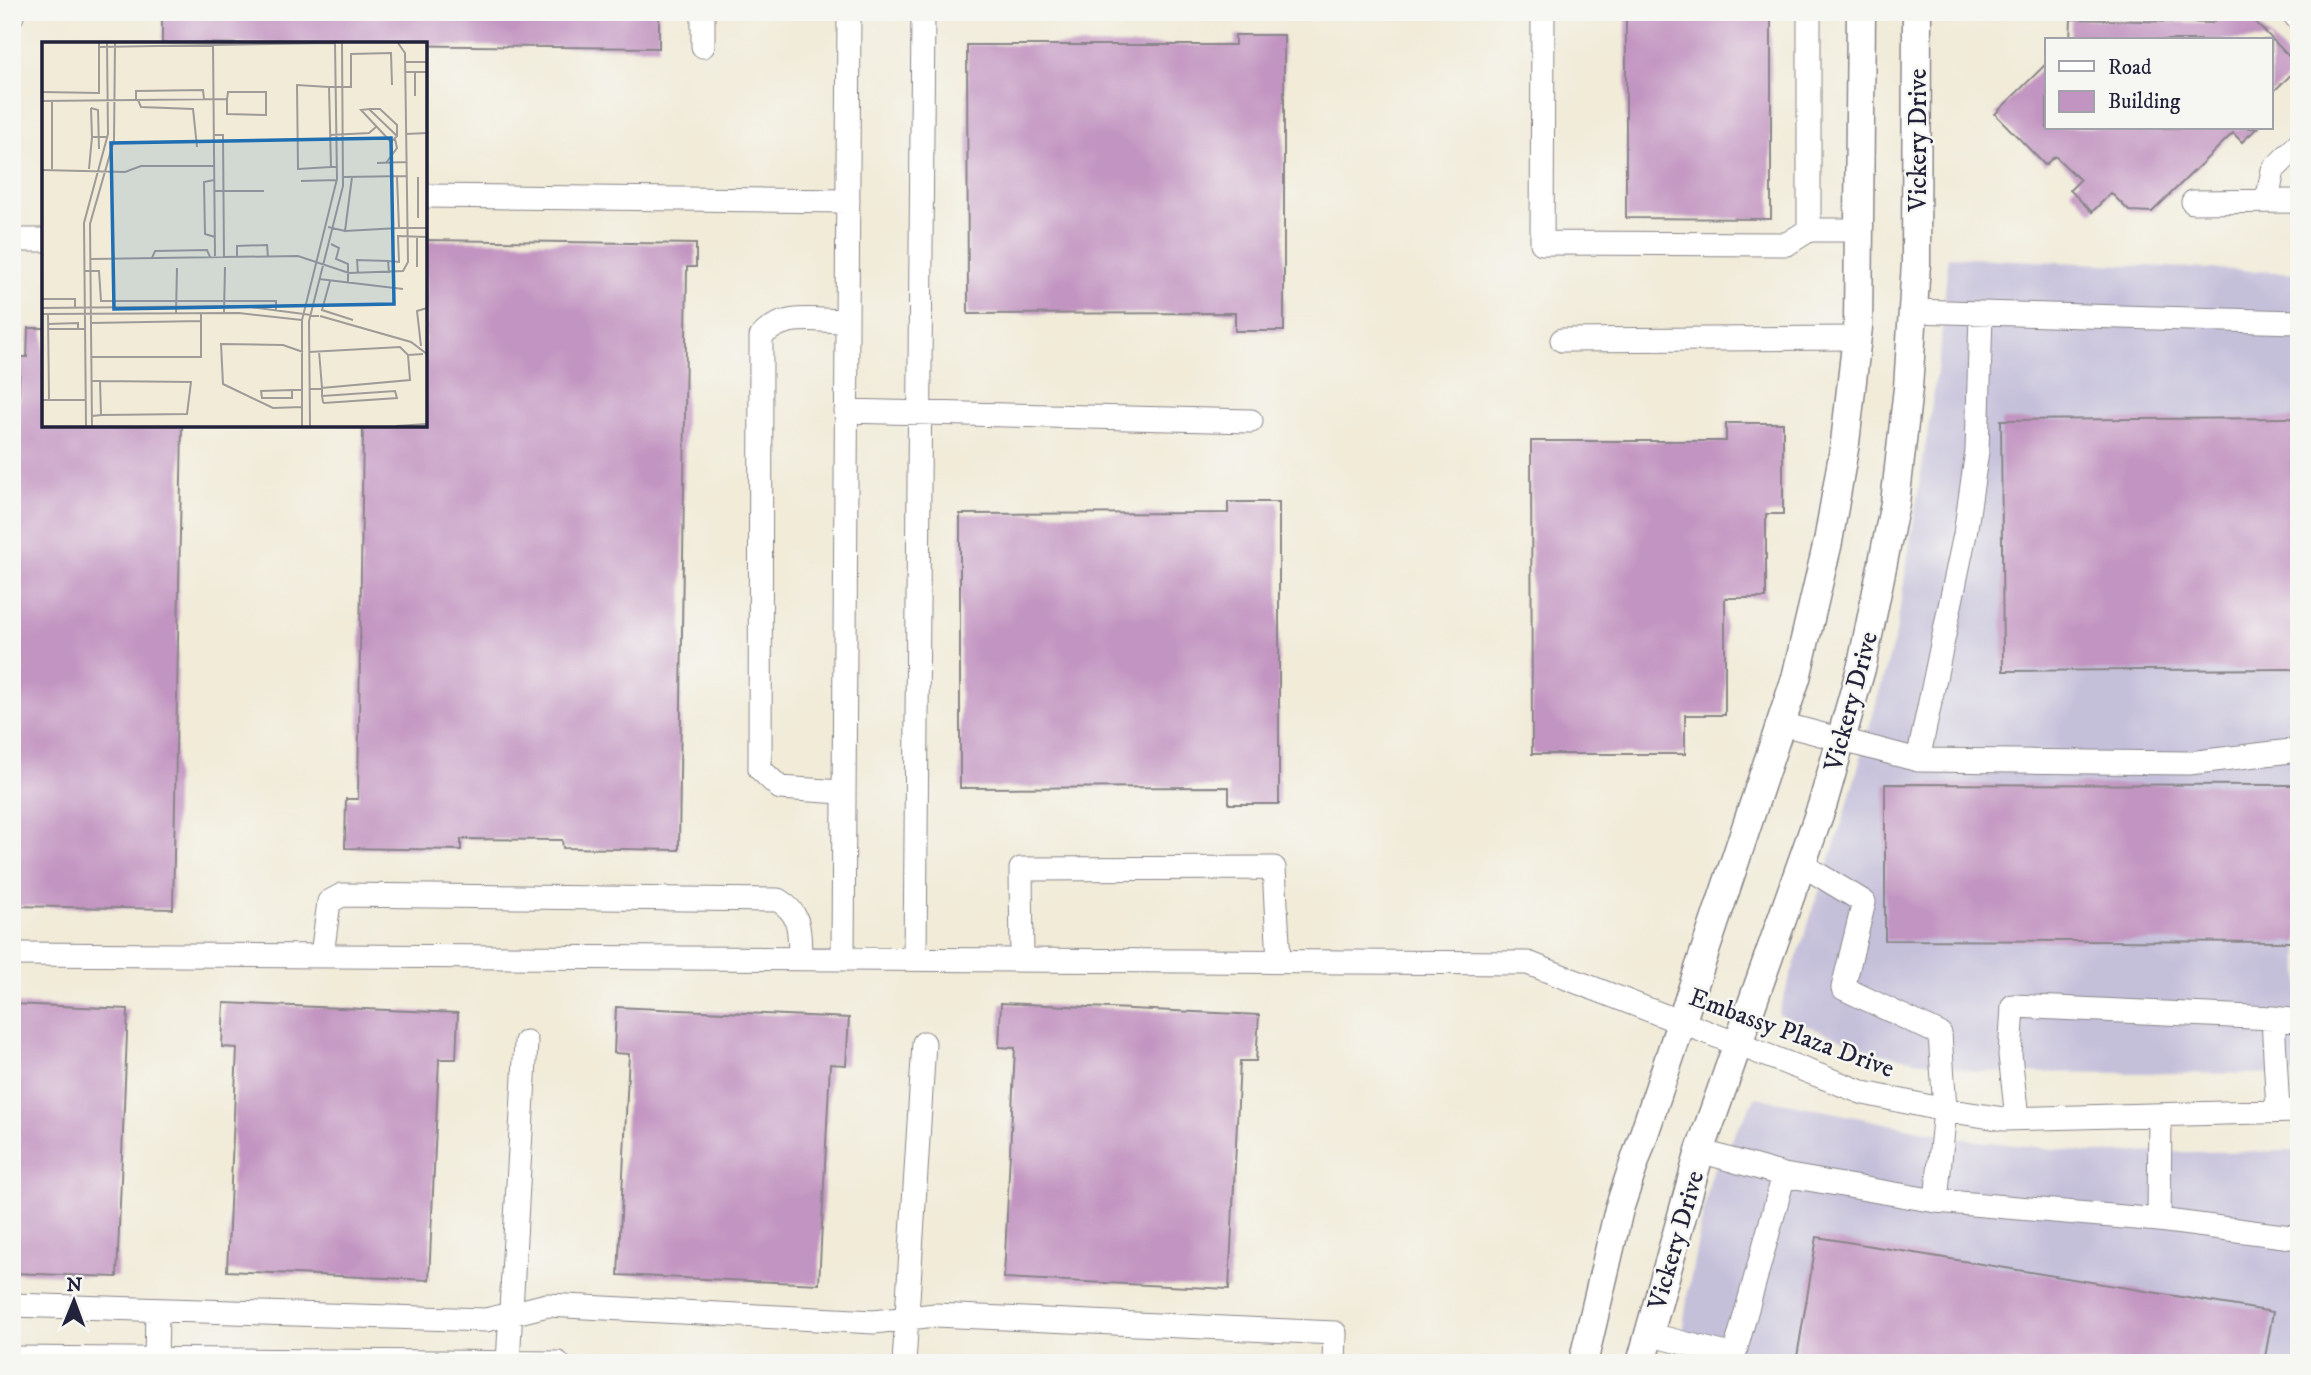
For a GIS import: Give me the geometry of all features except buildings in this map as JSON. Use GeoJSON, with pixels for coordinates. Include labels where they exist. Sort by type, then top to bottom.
{"type":"FeatureCollection","features":[{"type":"Feature","properties":{"kind":"main road"},"geometry":{"type":"LineString","coordinates":[[1583,1363],[1619,1209],[1782,724],[1796,678],[1828,542],[1845,443],[1857,338],[1861,12]]}},
{"type":"Feature","properties":{"kind":"main road","name":"Vickery Drive"},"geometry":{"type":"LineString","coordinates":[[1641,1363],[1700,1151],[1735,1045],[1801,864],[1862,665],[1895,503],[1913,311],[1916,263],[1917,12]]}},
{"type":"Feature","properties":{"kind":"street"},"geometry":{"type":"LineString","coordinates":[[703,46],[704,12]]}},
{"type":"Feature","properties":{"kind":"street"},"geometry":{"type":"LineString","coordinates":[[843,957],[849,12]]}},
{"type":"Feature","properties":{"kind":"street"},"geometry":{"type":"LineString","coordinates":[[915,957],[923,12]]}},
{"type":"Feature","properties":{"kind":"street"},"geometry":{"type":"LineString","coordinates":[[1543,12],[1542,243],[1787,244],[1809,230],[1860,230]]}},
{"type":"Feature","properties":{"kind":"street"},"geometry":{"type":"LineString","coordinates":[[1809,12],[1809,230]]}},
{"type":"Feature","properties":{"kind":"street"},"geometry":{"type":"LineString","coordinates":[[2292,12],[2299,20]]}},
{"type":"Feature","properties":{"kind":"street"},"geometry":{"type":"LineString","coordinates":[[2267,201],[2273,170],[2299,144]]}},
{"type":"Feature","properties":{"kind":"street"},"geometry":{"type":"LineString","coordinates":[[427,196],[848,201]]}},
{"type":"Feature","properties":{"kind":"street"},"geometry":{"type":"LineString","coordinates":[[2193,202],[2299,201]]}},
{"type":"Feature","properties":{"kind":"street"},"geometry":{"type":"LineString","coordinates":[[12,240],[42,240]]}},
{"type":"Feature","properties":{"kind":"street"},"geometry":{"type":"LineString","coordinates":[[1913,311],[2299,322]]}},
{"type":"Feature","properties":{"kind":"street"},"geometry":{"type":"LineString","coordinates":[[1918,760],[1965,534],[1977,451],[1981,314]]}},
{"type":"Feature","properties":{"kind":"street"},"geometry":{"type":"LineString","coordinates":[[842,792],[780,788],[760,769],[761,337],[772,325],[782,320],[847,321]]}},
{"type":"Feature","properties":{"kind":"street"},"geometry":{"type":"LineString","coordinates":[[1562,340],[1857,338]]}},
{"type":"Feature","properties":{"kind":"street"},"geometry":{"type":"LineString","coordinates":[[846,411],[1251,421]]}},
{"type":"Feature","properties":{"kind":"street"},"geometry":{"type":"LineString","coordinates":[[1782,724],[1918,760],[2189,763],[2299,750]]}},
{"type":"Feature","properties":{"kind":"street"},"geometry":{"type":"LineString","coordinates":[[1801,864],[1864,902],[1843,988],[1940,1034],[1945,1110],[1936,1201]]}},
{"type":"Feature","properties":{"kind":"street"},"geometry":{"type":"LineString","coordinates":[[12,954],[1279,961],[1274,868],[1021,869],[1021,958]]}},
{"type":"Feature","properties":{"kind":"street"},"geometry":{"type":"LineString","coordinates":[[322,955],[330,902],[342,895],[778,900],[792,908],[799,921],[800,957]]}},
{"type":"Feature","properties":{"kind":"street","name":"Embassy Plaza Drive"},"geometry":{"type":"LineString","coordinates":[[1279,961],[1528,963],[1864,1093],[1945,1110],[2017,1118],[2288,1111]]}},
{"type":"Feature","properties":{"kind":"street"},"geometry":{"type":"LineString","coordinates":[[2017,1118],[2010,1055],[2013,1006],[2299,1021]]}},
{"type":"Feature","properties":{"kind":"street"},"geometry":{"type":"LineString","coordinates":[[2273,1018],[2288,1111]]}},
{"type":"Feature","properties":{"kind":"street"},"geometry":{"type":"LineString","coordinates":[[508,1362],[526,1042]]}},
{"type":"Feature","properties":{"kind":"street"},"geometry":{"type":"LineString","coordinates":[[904,1363],[924,1043]]}},
{"type":"Feature","properties":{"kind":"street"},"geometry":{"type":"LineString","coordinates":[[2159,1220],[2160,1115]]}},
{"type":"Feature","properties":{"kind":"street"},"geometry":{"type":"LineString","coordinates":[[1700,1151],[1784,1175],[1936,1201],[2159,1220],[2299,1238]]}},
{"type":"Feature","properties":{"kind":"street"},"geometry":{"type":"LineString","coordinates":[[1648,1334],[1733,1359],[1784,1175]]}},
{"type":"Feature","properties":{"kind":"street"},"geometry":{"type":"LineString","coordinates":[[12,1305],[486,1320],[547,1306],[874,1322],[935,1315],[1335,1333],[1334,1363]]}},
{"type":"Feature","properties":{"kind":"street"},"geometry":{"type":"LineString","coordinates":[[156,1361],[157,1310]]}},
{"type":"Feature","properties":{"kind":"street"},"geometry":{"type":"LineString","coordinates":[[12,1358],[558,1363]]}},
{"type":"Feature","properties":{"kind":"shaded area"},"geometry":{"type":"Polygon","coordinates":[[[1948,257],[2299,273],[2299,1074],[1978,1072],[1878,1053],[1778,1014],[1844,817],[1896,633],[1940,352],[1948,257]]]}},
{"type":"Feature","properties":{"kind":"shaded area"},"geometry":{"type":"Polygon","coordinates":[[[1756,1097],[1970,1140],[2091,1153],[2299,1151],[2299,1363],[1678,1363],[1688,1291],[1711,1174],[1756,1097]]]}}]}
